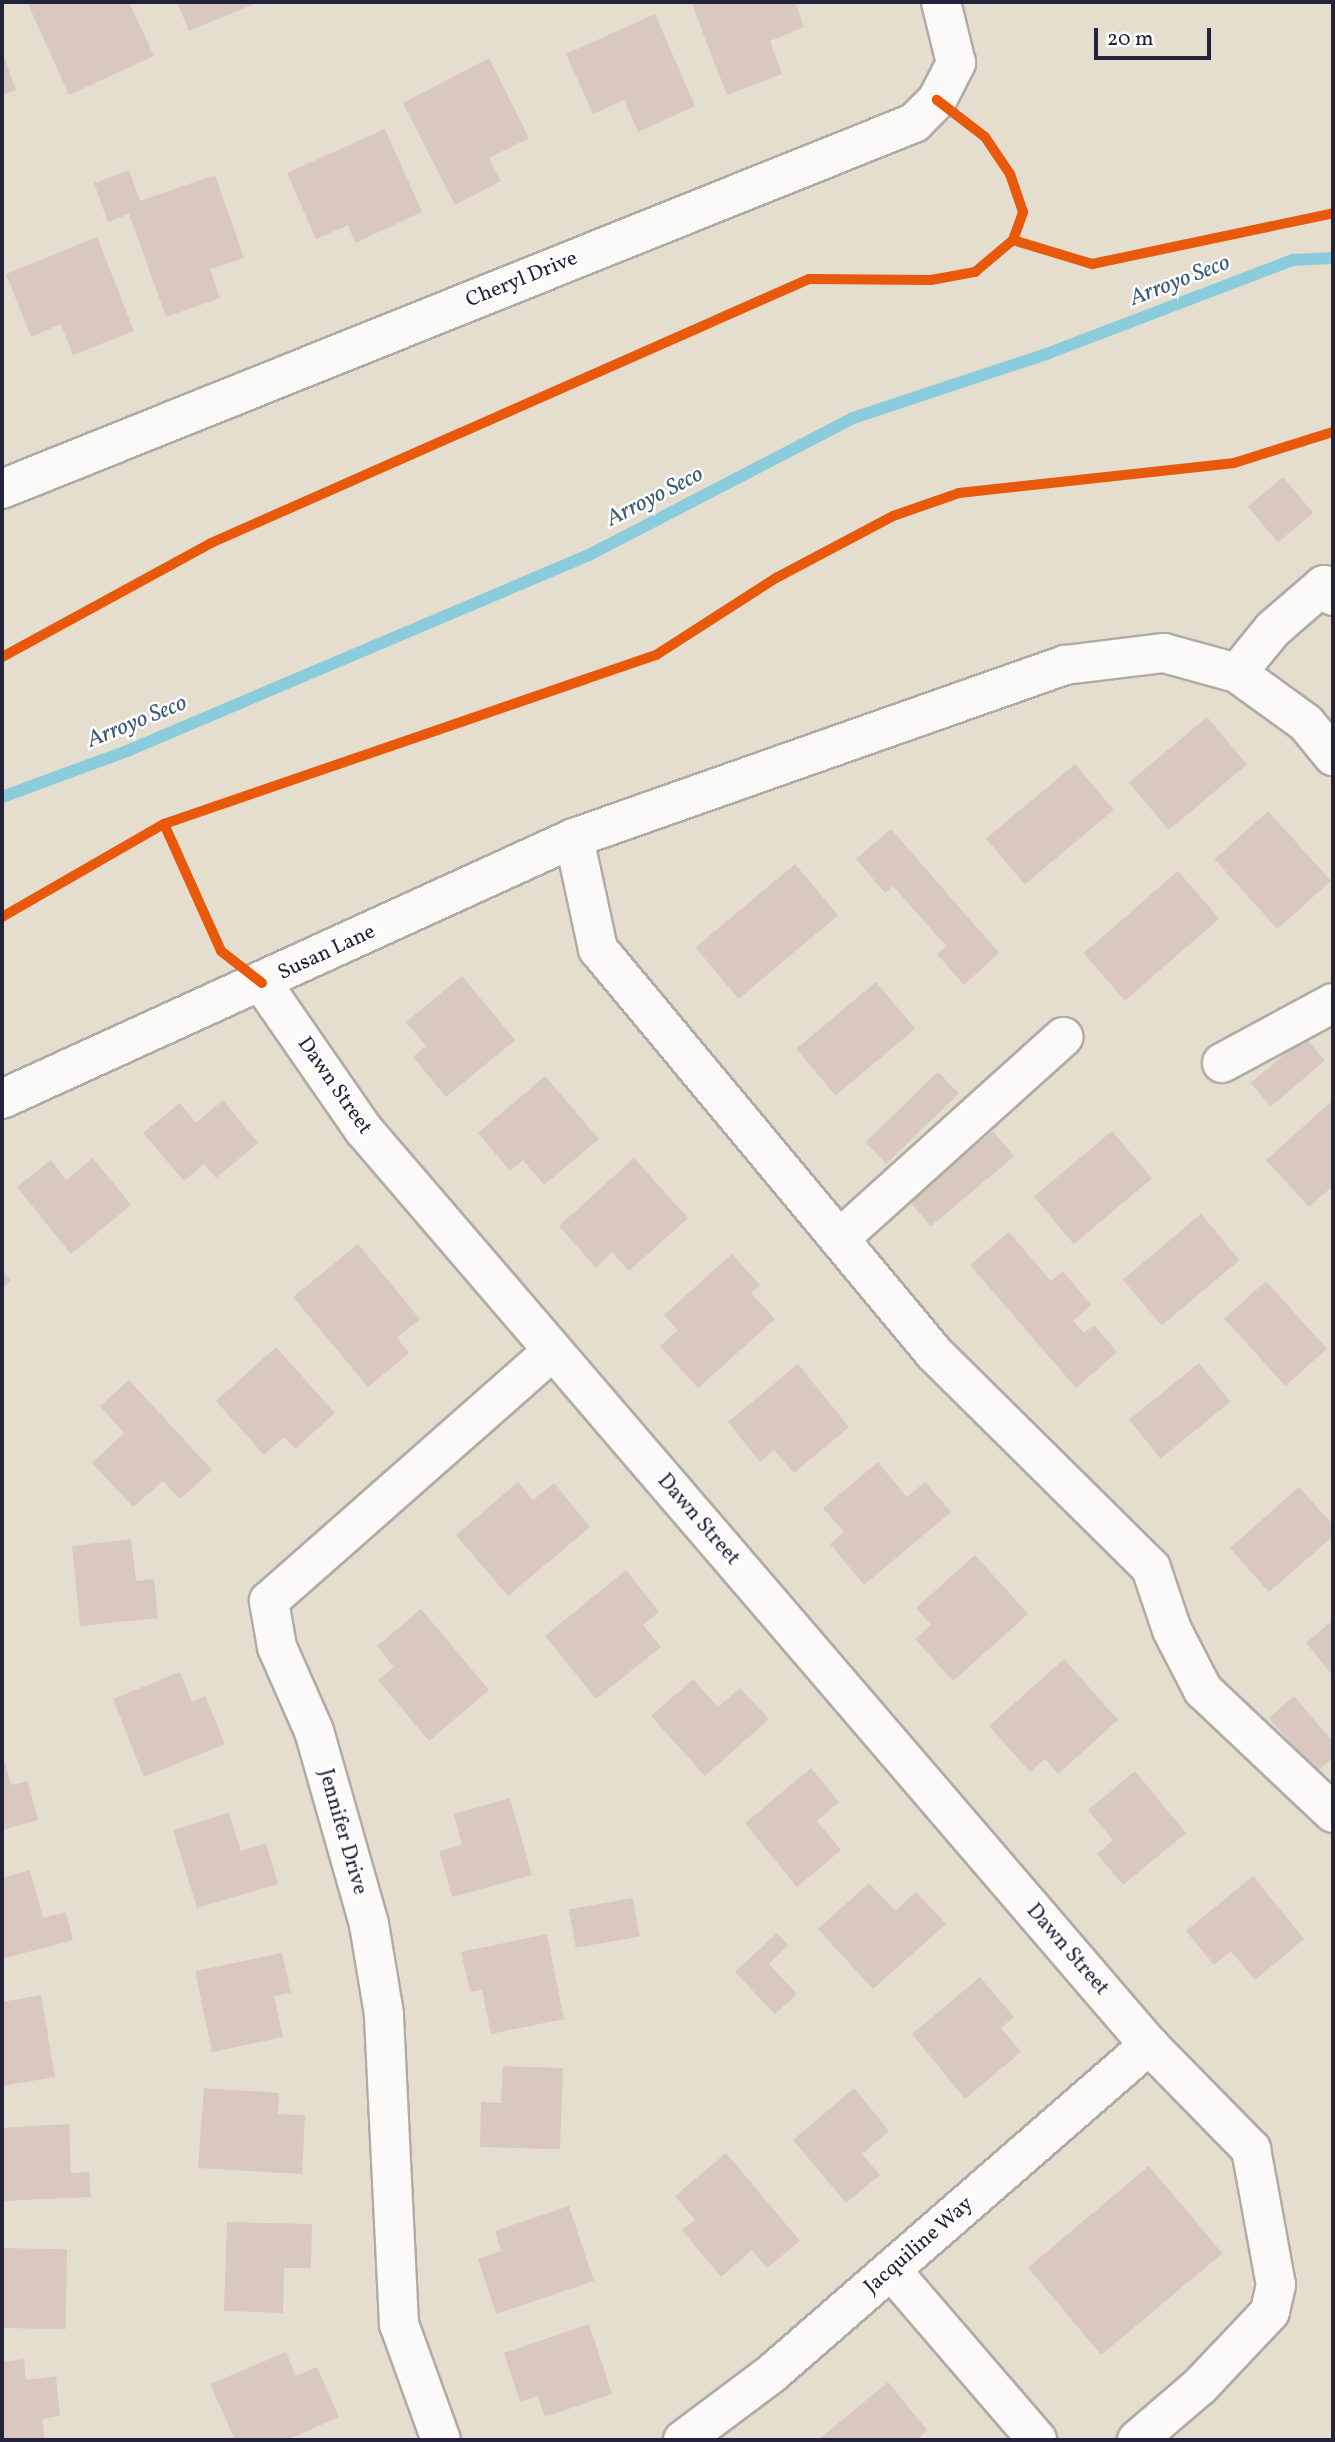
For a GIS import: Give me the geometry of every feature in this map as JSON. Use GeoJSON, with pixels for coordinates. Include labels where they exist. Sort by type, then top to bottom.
{"type":"FeatureCollection","features":[{"type":"Feature","properties":{"kind":"street","name":"Cheryl Drive"},"geometry":{"type":"LineString","coordinates":[[2,489],[914,123],[937,100],[956,63],[941,2]]}},
{"type":"Feature","properties":{"kind":"street"},"geometry":{"type":"LineString","coordinates":[[1333,596],[1324,585],[1273,629],[1237,673],[1306,723],[1333,756]]}},
{"type":"Feature","properties":{"kind":"street","name":"Susan Lane"},"geometry":{"type":"LineString","coordinates":[[2,1099],[262,983],[574,838],[1065,665],[1164,653],[1237,673]]}},
{"type":"Feature","properties":{"kind":"street"},"geometry":{"type":"LineString","coordinates":[[574,838],[598,949],[934,1353],[1151,1568],[1203,1690],[1333,1813]]}},
{"type":"Feature","properties":{"kind":"street","name":"Dawn Street"},"geometry":{"type":"LineString","coordinates":[[262,983],[363,1129],[1149,2046],[1251,2148],[1276,2285],[1270,2312],[1200,2386],[1137,2440]]}},
{"type":"Feature","properties":{"kind":"street"},"geometry":{"type":"LineString","coordinates":[[1222,1063],[1333,1003]]}},
{"type":"Feature","properties":{"kind":"street"},"geometry":{"type":"LineString","coordinates":[[839,1239],[1063,1037]]}},
{"type":"Feature","properties":{"kind":"street","name":"Jennifer Drive"},"geometry":{"type":"LineString","coordinates":[[441,2440],[399,2324],[384,2014],[369,1924],[314,1731],[277,1647],[269,1601],[553,1351]]}},
{"type":"Feature","properties":{"kind":"street","name":"Jacquiline Way"},"geometry":{"type":"LineString","coordinates":[[683,2440],[891,2270],[1149,2046]]}},
{"type":"Feature","properties":{"kind":"street"},"geometry":{"type":"LineString","coordinates":[[891,2270],[1037,2440]]}},
{"type":"Feature","properties":{"kind":"building"},"geometry":{"type":"Polygon","coordinates":[[[27,2],[129,2],[154,56],[69,95],[27,2]]]}},
{"type":"Feature","properties":{"kind":"building"},"geometry":{"type":"Polygon","coordinates":[[[177,2],[259,2],[189,31],[177,2]]]}},
{"type":"Feature","properties":{"kind":"building"},"geometry":{"type":"Polygon","coordinates":[[[691,2],[795,2],[804,27],[770,41],[782,74],[727,95],[691,2]]]}},
{"type":"Feature","properties":{"kind":"building"},"geometry":{"type":"Polygon","coordinates":[[[655,14],[695,106],[638,132],[624,100],[593,114],[566,54],[655,14]]]}},
{"type":"Feature","properties":{"kind":"building"},"geometry":{"type":"Polygon","coordinates":[[[2,51],[16,90],[2,95],[2,51]]]}},
{"type":"Feature","properties":{"kind":"building"},"geometry":{"type":"Polygon","coordinates":[[[489,58],[529,138],[489,158],[501,181],[455,205],[403,103],[489,58]]]}},
{"type":"Feature","properties":{"kind":"building"},"geometry":{"type":"Polygon","coordinates":[[[385,129],[422,212],[355,243],[348,225],[316,239],[287,173],[385,129]]]}},
{"type":"Feature","properties":{"kind":"building"},"geometry":{"type":"Polygon","coordinates":[[[129,170],[140,201],[215,175],[244,258],[210,269],[220,298],[166,317],[129,214],[108,222],[94,183],[129,170]]]}},
{"type":"Feature","properties":{"kind":"building"},"geometry":{"type":"Polygon","coordinates":[[[97,237],[134,331],[73,355],[61,324],[31,337],[6,274],[97,237]]]}},
{"type":"Feature","properties":{"kind":"building"},"geometry":{"type":"Polygon","coordinates":[[[1283,477],[1313,513],[1278,543],[1248,507],[1283,477]]]}},
{"type":"Feature","properties":{"kind":"building"},"geometry":{"type":"Polygon","coordinates":[[[1207,717],[1247,764],[1169,830],[1129,783],[1207,717]]]}},
{"type":"Feature","properties":{"kind":"building"},"geometry":{"type":"Polygon","coordinates":[[[1075,764],[1114,810],[1025,885],[986,839],[1075,764]]]}},
{"type":"Feature","properties":{"kind":"building"},"geometry":{"type":"Polygon","coordinates":[[[1268,811],[1331,881],[1277,929],[1214,859],[1268,811]]]}},
{"type":"Feature","properties":{"kind":"building"},"geometry":{"type":"Polygon","coordinates":[[[891,829],[999,953],[964,985],[937,954],[946,946],[893,886],[885,893],[856,859],[891,829]]]}},
{"type":"Feature","properties":{"kind":"building"},"geometry":{"type":"Polygon","coordinates":[[[795,864],[838,915],[738,999],[695,948],[795,864]]]}},
{"type":"Feature","properties":{"kind":"building"},"geometry":{"type":"Polygon","coordinates":[[[1178,871],[1219,919],[1125,1001],[1084,953],[1178,871]]]}},
{"type":"Feature","properties":{"kind":"building"},"geometry":{"type":"Polygon","coordinates":[[[462,976],[515,1040],[446,1097],[413,1057],[426,1046],[406,1022],[462,976]]]}},
{"type":"Feature","properties":{"kind":"building"},"geometry":{"type":"Polygon","coordinates":[[[876,982],[915,1029],[836,1096],[796,1049],[876,982]]]}},
{"type":"Feature","properties":{"kind":"building"},"geometry":{"type":"Polygon","coordinates":[[[1305,1037],[1325,1061],[1271,1106],[1251,1083],[1305,1037]]]}},
{"type":"Feature","properties":{"kind":"building"},"geometry":{"type":"Polygon","coordinates":[[[938,1072],[959,1094],[886,1164],[865,1142],[938,1072]]]}},
{"type":"Feature","properties":{"kind":"building"},"geometry":{"type":"Polygon","coordinates":[[[545,1076],[599,1139],[544,1185],[523,1160],[510,1171],[478,1133],[545,1076]]]}},
{"type":"Feature","properties":{"kind":"building"},"geometry":{"type":"Polygon","coordinates":[[[223,1100],[258,1143],[216,1178],[204,1164],[184,1181],[143,1133],[180,1103],[196,1123],[223,1100]]]}},
{"type":"Feature","properties":{"kind":"building"},"geometry":{"type":"Polygon","coordinates":[[[1333,1100],[1333,1186],[1309,1207],[1266,1160],[1333,1100]]]}},
{"type":"Feature","properties":{"kind":"building"},"geometry":{"type":"Polygon","coordinates":[[[993,1131],[1014,1156],[931,1226],[910,1201],[993,1131]]]}},
{"type":"Feature","properties":{"kind":"building"},"geometry":{"type":"Polygon","coordinates":[[[1112,1131],[1152,1178],[1074,1244],[1034,1197],[1112,1131]]]}},
{"type":"Feature","properties":{"kind":"building"},"geometry":{"type":"Polygon","coordinates":[[[93,1158],[131,1205],[71,1254],[17,1187],[51,1160],[66,1180],[93,1158]]]}},
{"type":"Feature","properties":{"kind":"building"},"geometry":{"type":"Polygon","coordinates":[[[634,1158],[688,1218],[629,1271],[612,1252],[596,1268],[559,1226],[634,1158]]]}},
{"type":"Feature","properties":{"kind":"building"},"geometry":{"type":"Polygon","coordinates":[[[1201,1214],[1240,1260],[1161,1326],[1123,1280],[1201,1214]]]}},
{"type":"Feature","properties":{"kind":"building"},"geometry":{"type":"Polygon","coordinates":[[[1009,1232],[1051,1281],[1063,1271],[1091,1305],[1073,1321],[1084,1333],[1094,1325],[1117,1352],[1076,1388],[970,1265],[1009,1232]]]}},
{"type":"Feature","properties":{"kind":"building"},"geometry":{"type":"Polygon","coordinates":[[[358,1244],[420,1319],[397,1338],[409,1353],[368,1387],[293,1297],[358,1244]]]}},
{"type":"Feature","properties":{"kind":"building"},"geometry":{"type":"Polygon","coordinates":[[[732,1254],[760,1285],[751,1293],[775,1319],[698,1388],[660,1346],[678,1330],[664,1315],[732,1254]]]}},
{"type":"Feature","properties":{"kind":"building"},"geometry":{"type":"Polygon","coordinates":[[[2,1270],[11,1281],[2,1288],[2,1270]]]}},
{"type":"Feature","properties":{"kind":"building"},"geometry":{"type":"Polygon","coordinates":[[[1266,1281],[1327,1349],[1285,1386],[1224,1318],[1266,1281]]]}},
{"type":"Feature","properties":{"kind":"building"},"geometry":{"type":"Polygon","coordinates":[[[276,1347],[335,1413],[295,1449],[284,1437],[264,1455],[216,1401],[276,1347]]]}},
{"type":"Feature","properties":{"kind":"building"},"geometry":{"type":"Polygon","coordinates":[[[1199,1363],[1230,1402],[1161,1458],[1129,1420],[1199,1363]]]}},
{"type":"Feature","properties":{"kind":"building"},"geometry":{"type":"Polygon","coordinates":[[[798,1364],[849,1427],[794,1473],[774,1450],[760,1462],[728,1422],[798,1364]]]}},
{"type":"Feature","properties":{"kind":"building"},"geometry":{"type":"Polygon","coordinates":[[[129,1380],[212,1470],[180,1499],[163,1481],[133,1507],[92,1463],[124,1433],[100,1406],[129,1380]]]}},
{"type":"Feature","properties":{"kind":"building"},"geometry":{"type":"Polygon","coordinates":[[[878,1462],[907,1497],[925,1482],[951,1512],[864,1585],[830,1544],[844,1532],[823,1508],[878,1462]]]}},
{"type":"Feature","properties":{"kind":"building"},"geometry":{"type":"Polygon","coordinates":[[[518,1482],[533,1500],[554,1483],[590,1527],[508,1596],[456,1535],[518,1482]]]}},
{"type":"Feature","properties":{"kind":"building"},"geometry":{"type":"Polygon","coordinates":[[[1299,1487],[1333,1525],[1333,1536],[1269,1592],[1230,1548],[1299,1487]]]}},
{"type":"Feature","properties":{"kind":"building"},"geometry":{"type":"Polygon","coordinates":[[[131,1539],[136,1581],[154,1579],[158,1618],[80,1626],[72,1546],[131,1539]]]}},
{"type":"Feature","properties":{"kind":"building"},"geometry":{"type":"Polygon","coordinates":[[[975,1555],[1028,1614],[953,1681],[915,1639],[931,1625],[916,1608],[975,1555]]]}},
{"type":"Feature","properties":{"kind":"building"},"geometry":{"type":"Polygon","coordinates":[[[626,1570],[659,1612],[643,1625],[661,1647],[596,1699],[545,1636],[626,1570]]]}},
{"type":"Feature","properties":{"kind":"building"},"geometry":{"type":"Polygon","coordinates":[[[421,1609],[489,1690],[429,1741],[378,1680],[394,1667],[377,1646],[421,1609]]]}},
{"type":"Feature","properties":{"kind":"building"},"geometry":{"type":"Polygon","coordinates":[[[1333,1620],[1333,1676],[1306,1643],[1333,1620]]]}},
{"type":"Feature","properties":{"kind":"building"},"geometry":{"type":"Polygon","coordinates":[[[1064,1659],[1118,1720],[1058,1774],[1045,1759],[1030,1772],[989,1726],[1064,1659]]]}},
{"type":"Feature","properties":{"kind":"building"},"geometry":{"type":"Polygon","coordinates":[[[180,1672],[192,1702],[205,1696],[225,1744],[144,1777],[113,1699],[180,1672]]]}},
{"type":"Feature","properties":{"kind":"building"},"geometry":{"type":"Polygon","coordinates":[[[693,1679],[718,1707],[740,1688],[769,1719],[705,1776],[651,1716],[693,1679]]]}},
{"type":"Feature","properties":{"kind":"building"},"geometry":{"type":"Polygon","coordinates":[[[1294,1696],[1333,1742],[1333,1758],[1316,1772],[1269,1718],[1294,1696]]]}},
{"type":"Feature","properties":{"kind":"building"},"geometry":{"type":"Polygon","coordinates":[[[2,1752],[11,1785],[28,1781],[38,1820],[2,1830],[2,1752]]]}},
{"type":"Feature","properties":{"kind":"building"},"geometry":{"type":"Polygon","coordinates":[[[811,1768],[839,1802],[817,1821],[841,1850],[797,1887],[745,1823],[811,1768]]]}},
{"type":"Feature","properties":{"kind":"building"},"geometry":{"type":"Polygon","coordinates":[[[1135,1771],[1186,1833],[1123,1885],[1097,1854],[1113,1840],[1088,1810],[1135,1771]]]}},
{"type":"Feature","properties":{"kind":"building"},"geometry":{"type":"Polygon","coordinates":[[[510,1798],[532,1875],[452,1897],[439,1851],[462,1845],[454,1814],[510,1798]]]}},
{"type":"Feature","properties":{"kind":"building"},"geometry":{"type":"Polygon","coordinates":[[[229,1813],[241,1851],[266,1843],[278,1884],[197,1908],[173,1830],[229,1813]]]}},
{"type":"Feature","properties":{"kind":"building"},"geometry":{"type":"Polygon","coordinates":[[[30,1870],[43,1918],[66,1912],[73,1940],[2,1959],[2,1878],[30,1870]]]}},
{"type":"Feature","properties":{"kind":"building"},"geometry":{"type":"Polygon","coordinates":[[[1253,1876],[1304,1939],[1255,1980],[1231,1951],[1214,1965],[1186,1931],[1253,1876]]]}},
{"type":"Feature","properties":{"kind":"building"},"geometry":{"type":"Polygon","coordinates":[[[869,1883],[895,1911],[916,1892],[946,1924],[873,1989],[818,1929],[869,1883]]]}},
{"type":"Feature","properties":{"kind":"building"},"geometry":{"type":"Polygon","coordinates":[[[633,1898],[640,1936],[576,1948],[569,1909],[633,1898]]]}},
{"type":"Feature","properties":{"kind":"building"},"geometry":{"type":"Polygon","coordinates":[[[777,1933],[788,1945],[769,1964],[797,1994],[775,2014],[735,1972],[777,1933]]]}},
{"type":"Feature","properties":{"kind":"building"},"geometry":{"type":"Polygon","coordinates":[[[547,1934],[564,2019],[491,2034],[482,1990],[470,1992],[461,1952],[547,1934]]]}},
{"type":"Feature","properties":{"kind":"building"},"geometry":{"type":"Polygon","coordinates":[[[282,1953],[291,1993],[274,1996],[283,2037],[212,2052],[195,1971],[282,1953]]]}},
{"type":"Feature","properties":{"kind":"building"},"geometry":{"type":"Polygon","coordinates":[[[980,1977],[1014,2017],[1001,2028],[1021,2052],[965,2099],[912,2034],[980,1977]]]}},
{"type":"Feature","properties":{"kind":"building"},"geometry":{"type":"Polygon","coordinates":[[[41,1995],[55,2077],[2,2086],[2,2002],[41,1995]]]}},
{"type":"Feature","properties":{"kind":"building"},"geometry":{"type":"Polygon","coordinates":[[[503,2066],[563,2068],[560,2149],[480,2147],[481,2102],[501,2103],[503,2066]]]}},
{"type":"Feature","properties":{"kind":"building"},"geometry":{"type":"Polygon","coordinates":[[[204,2088],[279,2093],[278,2114],[305,2115],[302,2174],[198,2168],[204,2088]]]}},
{"type":"Feature","properties":{"kind":"building"},"geometry":{"type":"Polygon","coordinates":[[[854,2088],[889,2131],[862,2154],[880,2175],[846,2203],[793,2140],[854,2088]]]}},
{"type":"Feature","properties":{"kind":"building"},"geometry":{"type":"Polygon","coordinates":[[[69,2124],[71,2173],[89,2172],[91,2197],[2,2201],[2,2128],[69,2124]]]}},
{"type":"Feature","properties":{"kind":"building"},"geometry":{"type":"Polygon","coordinates":[[[726,2153],[800,2241],[767,2268],[752,2250],[721,2277],[682,2230],[695,2220],[675,2196],[726,2153]]]}},
{"type":"Feature","properties":{"kind":"building"},"geometry":{"type":"Polygon","coordinates":[[[1149,2166],[1222,2253],[1101,2355],[1028,2268],[1149,2166]]]}},
{"type":"Feature","properties":{"kind":"building"},"geometry":{"type":"Polygon","coordinates":[[[569,2206],[594,2281],[496,2314],[478,2259],[501,2251],[495,2231],[569,2206]]]}},
{"type":"Feature","properties":{"kind":"building"},"geometry":{"type":"Polygon","coordinates":[[[227,2222],[312,2224],[311,2268],[284,2268],[283,2313],[224,2311],[227,2222]]]}},
{"type":"Feature","properties":{"kind":"building"},"geometry":{"type":"Polygon","coordinates":[[[2,2248],[67,2249],[66,2329],[2,2328],[2,2248]]]}},
{"type":"Feature","properties":{"kind":"building"},"geometry":{"type":"Polygon","coordinates":[[[589,2324],[612,2394],[545,2417],[538,2396],[520,2402],[504,2353],[589,2324]]]}},
{"type":"Feature","properties":{"kind":"building"},"geometry":{"type":"Polygon","coordinates":[[[286,2352],[296,2376],[317,2367],[339,2417],[287,2440],[235,2440],[210,2384],[286,2352]]]}},
{"type":"Feature","properties":{"kind":"building"},"geometry":{"type":"Polygon","coordinates":[[[24,2359],[26,2380],[56,2376],[60,2416],[42,2419],[45,2440],[2,2440],[2,2362],[24,2359]]]}},
{"type":"Feature","properties":{"kind":"building"},"geometry":{"type":"Polygon","coordinates":[[[888,2382],[927,2430],[917,2440],[818,2440],[888,2382]]]}},
{"type":"Feature","properties":{"kind":"waterway","name":"Arroyo Seco"},"geometry":{"type":"LineString","coordinates":[[2,797],[127,751],[587,556],[853,418],[1049,353],[1293,260],[1333,258]]}},
{"type":"Feature","properties":{"kind":"cycle path"},"geometry":{"type":"LineString","coordinates":[[2,657],[211,543],[809,279],[931,280],[975,272],[1013,240],[1023,212],[1010,174],[985,137],[937,100]]}},
{"type":"Feature","properties":{"kind":"cycle path"},"geometry":{"type":"LineString","coordinates":[[1013,240],[1092,264],[1333,213]]}},
{"type":"Feature","properties":{"kind":"cycle path"},"geometry":{"type":"LineString","coordinates":[[2,917],[164,824],[656,655],[776,578],[893,516],[959,493],[1234,463],[1333,432]]}},
{"type":"Feature","properties":{"kind":"cycle path"},"geometry":{"type":"LineString","coordinates":[[164,824],[221,951],[262,983]]}}]}
